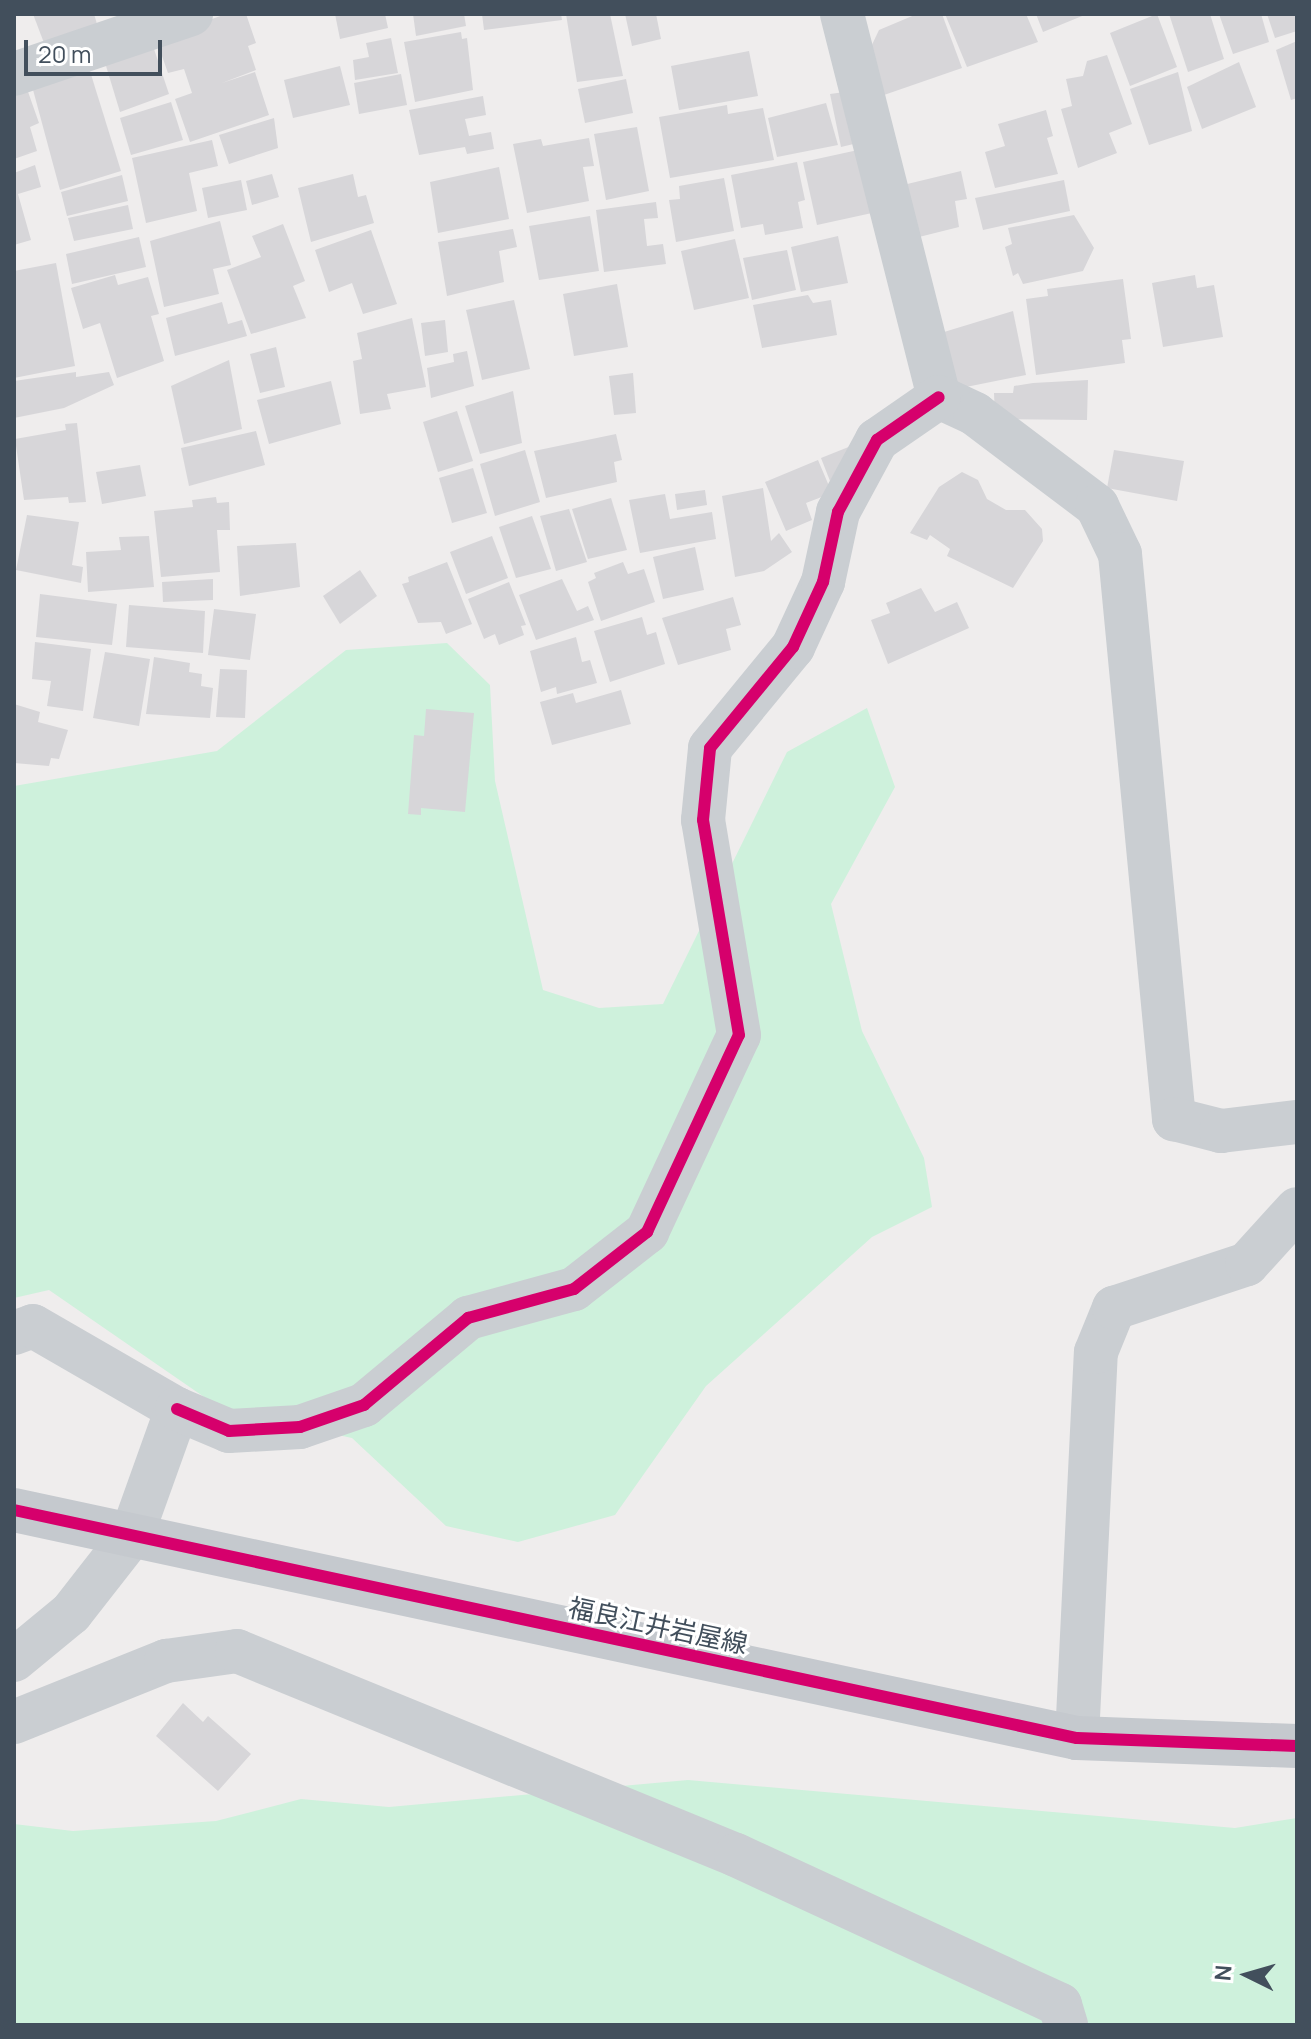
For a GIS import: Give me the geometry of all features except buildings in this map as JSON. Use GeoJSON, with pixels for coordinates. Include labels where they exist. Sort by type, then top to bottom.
{"type":"FeatureCollection","features":[{"type":"Feature","properties":{"kind":"main road","name":"福良江井岩屋線"},"geometry":{"type":"LineString","coordinates":[[14,1510],[1077,1738],[1297,1746]]}},
{"type":"Feature","properties":{"kind":"street"},"geometry":{"type":"LineString","coordinates":[[14,74],[191,14]]}},
{"type":"Feature","properties":{"kind":"street"},"geometry":{"type":"LineString","coordinates":[[842,14],[939,397]]}},
{"type":"Feature","properties":{"kind":"street"},"geometry":{"type":"LineString","coordinates":[[939,397],[975,414],[1097,506],[1120,554],[1174,1119],[1221,1131],[1297,1122]]}},
{"type":"Feature","properties":{"kind":"street"},"geometry":{"type":"LineString","coordinates":[[14,1333],[33,1326],[177,1409],[229,1431],[300,1427],[364,1405],[468,1318],[574,1289],[647,1232],[739,1035],[703,820],[710,748],[793,647],[823,582],[838,512],[877,440],[939,397]]}},
{"type":"Feature","properties":{"kind":"street"},"geometry":{"type":"LineString","coordinates":[[1077,1738],[1096,1352],[1114,1308],[1247,1264],[1297,1209]]}},
{"type":"Feature","properties":{"kind":"street"},"geometry":{"type":"LineString","coordinates":[[14,1660],[71,1613],[132,1535],[177,1409]]}},
{"type":"Feature","properties":{"kind":"street"},"geometry":{"type":"LineString","coordinates":[[14,1722],[166,1661],[237,1651],[736,1855],[1060,2005],[1066,2025]]}},
{"type":"Feature","properties":{"kind":"green space"},"geometry":{"type":"Polygon","coordinates":[[[447,643],[490,685],[495,781],[543,990],[599,1008],[663,1004],[787,752],[867,708],[895,787],[831,904],[862,1031],[924,1158],[932,1207],[872,1237],[706,1386],[615,1515],[518,1542],[446,1526],[352,1438],[223,1410],[49,1290],[14,1298],[14,786],[217,751],[346,650],[447,643]]]}},
{"type":"Feature","properties":{"kind":"green space"},"geometry":{"type":"Polygon","coordinates":[[[688,1780],[1235,1828],[1297,1818],[1297,2025],[14,2025],[14,1824],[73,1831],[216,1821],[301,1799],[389,1807],[688,1780]]]}},
{"type":"Feature","properties":{"kind":"cycle path"},"geometry":{"type":"LineString","coordinates":[[177,1409],[229,1431],[300,1427],[364,1405],[468,1318],[574,1289],[647,1232],[739,1035],[703,820],[710,748],[793,647],[823,582],[838,512],[877,440],[939,397]]}},
{"type":"Feature","properties":{"kind":"cycle path"},"geometry":{"type":"LineString","coordinates":[[14,1510],[1077,1738],[1297,1746]]}}]}
